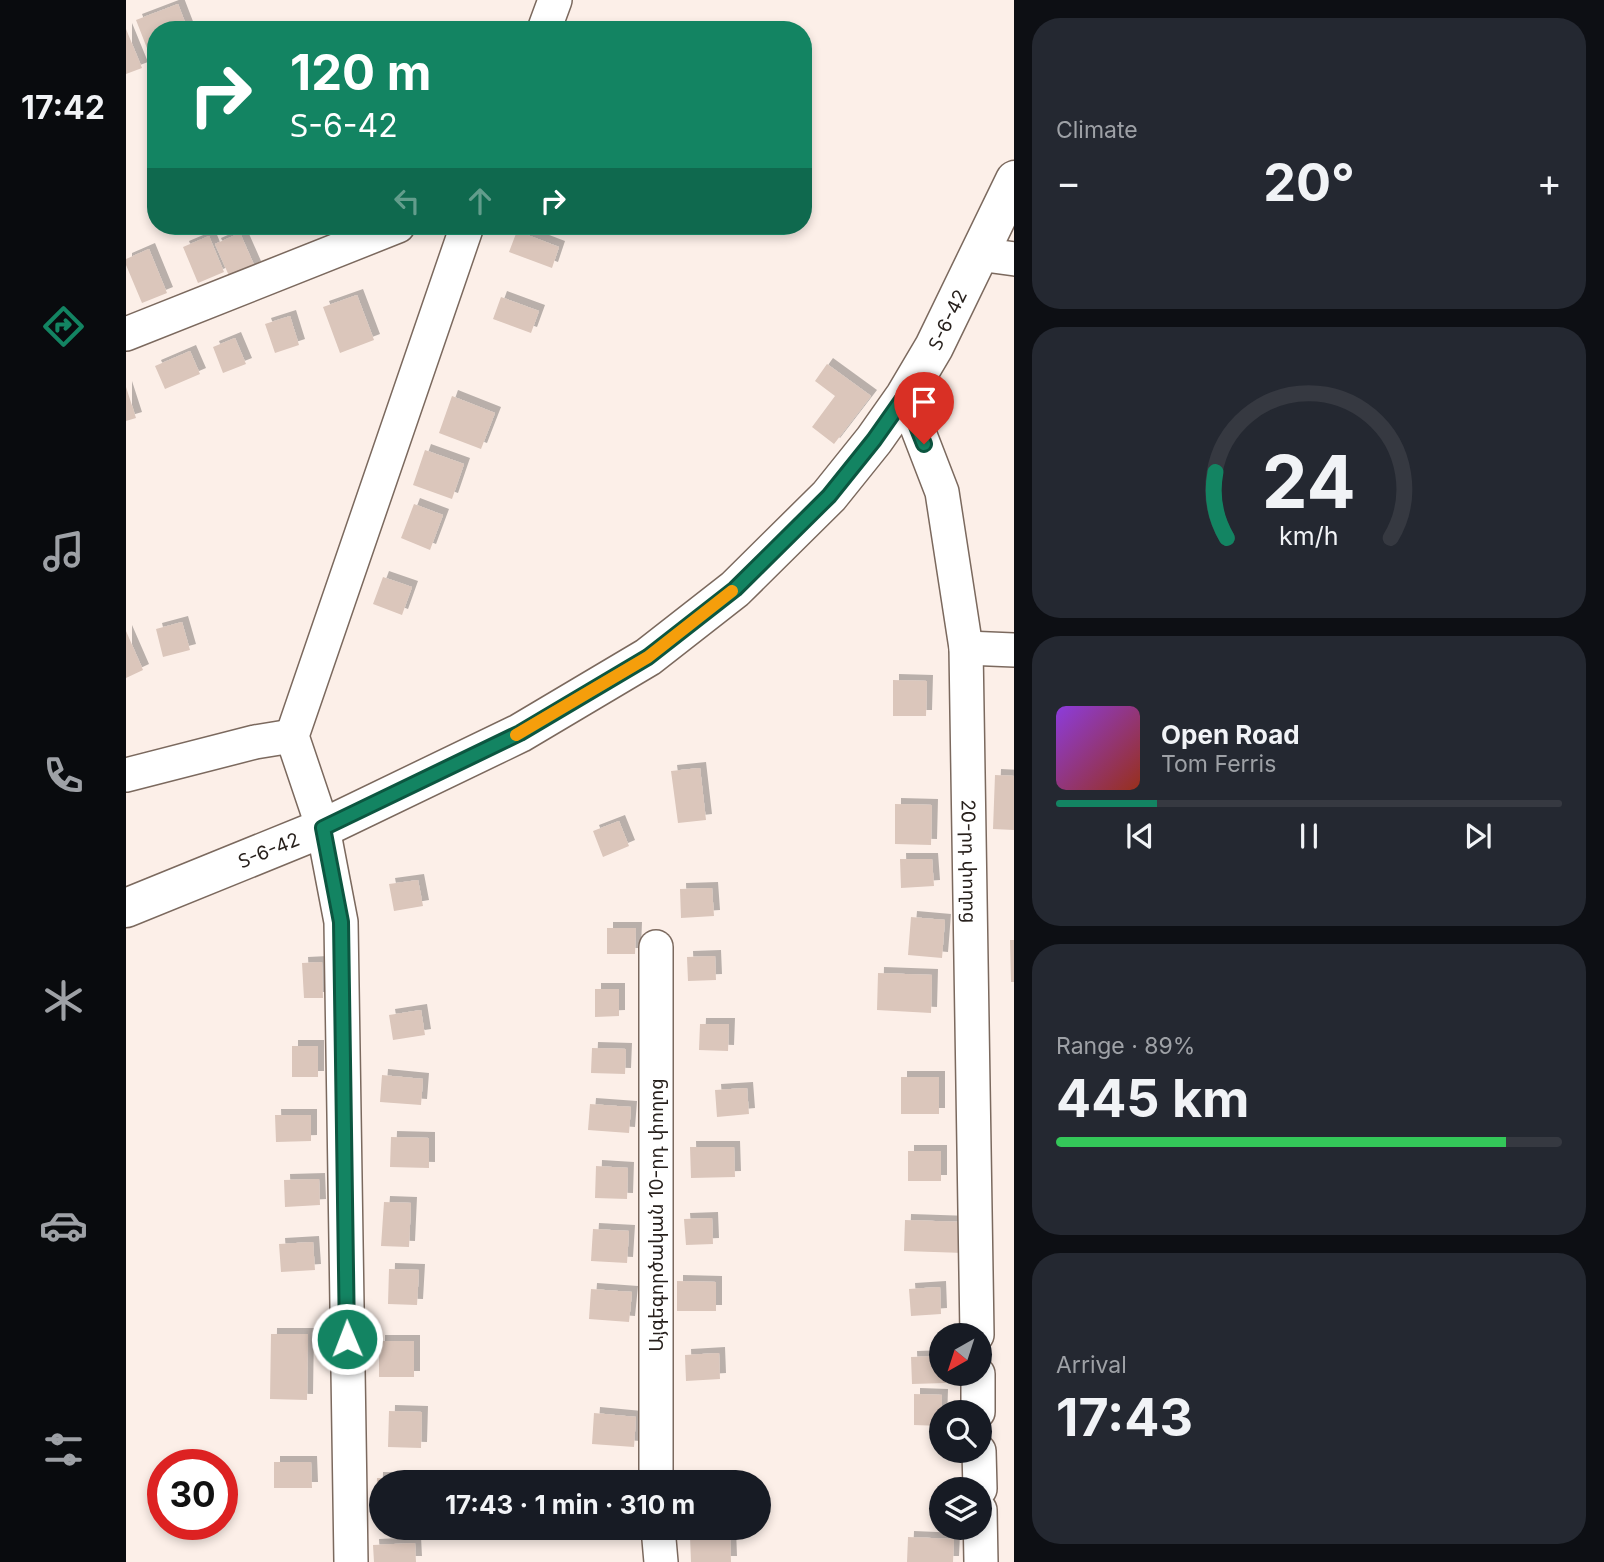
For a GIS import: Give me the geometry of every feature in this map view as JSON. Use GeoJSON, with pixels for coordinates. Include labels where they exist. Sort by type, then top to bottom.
{"type":"FeatureCollection","features":[{"type":"Feature","properties":{"kind":"main road","name":"Տ-6-42"},"geometry":{"type":"LineString","coordinates":[[126,908],[323,828],[520,733],[648,657],[735,589],[829,496],[905,396],[934,347],[996,256],[1014,180]]}},
{"type":"Feature","properties":{"kind":"street"},"geometry":{"type":"LineString","coordinates":[[547,21],[555,0]]}},
{"type":"Feature","properties":{"kind":"street"},"geometry":{"type":"LineString","coordinates":[[126,334],[375,235]]}},
{"type":"Feature","properties":{"kind":"street"},"geometry":{"type":"LineString","coordinates":[[351,1562],[341,922],[323,828],[292,736],[464,235]]}},
{"type":"Feature","properties":{"kind":"street","name":"20-րդ փողոց"},"geometry":{"type":"LineString","coordinates":[[905,396],[942,492],[966,648],[977,1323]]}},
{"type":"Feature","properties":{"kind":"street"},"geometry":{"type":"LineString","coordinates":[[966,648],[1014,650]]}},
{"type":"Feature","properties":{"kind":"street"},"geometry":{"type":"LineString","coordinates":[[126,775],[255,742],[292,736]]}},
{"type":"Feature","properties":{"kind":"street","name":"Այգեգործական 10-րդ փողոց"},"geometry":{"type":"LineString","coordinates":[[656,947],[656,1470]]}},
{"type":"Feature","properties":{"kind":"street"},"geometry":{"type":"LineString","coordinates":[[659,1540],[660,1562]]}},
{"type":"Feature","properties":{"kind":"street"},"geometry":{"type":"LineString","coordinates":[[981,1540],[981,1562]]}},
{"type":"Feature","properties":{"kind":"building"},"geometry":{"type":"Polygon","coordinates":[[[178,4],[185,21],[147,21],[147,48],[136,20],[178,4]]]}},
{"type":"Feature","properties":{"kind":"building"},"geometry":{"type":"Polygon","coordinates":[[[126,29],[142,68],[126,74],[126,29]]]}},
{"type":"Feature","properties":{"kind":"building"},"geometry":{"type":"Polygon","coordinates":[[[241,235],[255,267],[230,278],[215,244],[241,235]]]}},
{"type":"Feature","properties":{"kind":"building"},"geometry":{"type":"Polygon","coordinates":[[[515,235],[528,235],[559,247],[552,268],[509,252],[515,235]]]}},
{"type":"Feature","properties":{"kind":"building"},"geometry":{"type":"Polygon","coordinates":[[[209,236],[224,272],[198,283],[183,247],[209,236]]]}},
{"type":"Feature","properties":{"kind":"building"},"geometry":{"type":"Polygon","coordinates":[[[149,249],[167,293],[142,303],[126,259],[149,249]]]}},
{"type":"Feature","properties":{"kind":"building"},"geometry":{"type":"Polygon","coordinates":[[[357,295],[374,340],[340,353],[323,307],[357,295]]]}},
{"type":"Feature","properties":{"kind":"building"},"geometry":{"type":"Polygon","coordinates":[[[501,297],[539,311],[531,333],[493,319],[501,297]]]}},
{"type":"Feature","properties":{"kind":"building"},"geometry":{"type":"Polygon","coordinates":[[[290,316],[299,345],[275,353],[265,324],[290,316]]]}},
{"type":"Feature","properties":{"kind":"building"},"geometry":{"type":"Polygon","coordinates":[[[235,338],[246,364],[223,373],[213,347],[235,338]]]}},
{"type":"Feature","properties":{"kind":"building"},"geometry":{"type":"Polygon","coordinates":[[[190,351],[200,374],[165,389],[155,366],[190,351]]]}},
{"type":"Feature","properties":{"kind":"building"},"geometry":{"type":"Polygon","coordinates":[[[827,364],[871,396],[834,444],[812,427],[835,396],[815,381],[827,364]]]}},
{"type":"Feature","properties":{"kind":"building"},"geometry":{"type":"Polygon","coordinates":[[[126,387],[136,418],[126,421],[126,387]]]}},
{"type":"Feature","properties":{"kind":"building"},"geometry":{"type":"Polygon","coordinates":[[[452,396],[495,413],[481,449],[439,433],[452,396]]]}},
{"type":"Feature","properties":{"kind":"building"},"geometry":{"type":"Polygon","coordinates":[[[425,450],[464,464],[452,499],[413,485],[425,450]]]}},
{"type":"Feature","properties":{"kind":"building"},"geometry":{"type":"Polygon","coordinates":[[[414,504],[443,515],[430,550],[401,538],[414,504]]]}},
{"type":"Feature","properties":{"kind":"building"},"geometry":{"type":"Polygon","coordinates":[[[383,577],[412,587],[402,615],[373,604],[383,577]]]}},
{"type":"Feature","properties":{"kind":"building"},"geometry":{"type":"Polygon","coordinates":[[[182,622],[190,650],[163,657],[156,629],[182,622]]]}},
{"type":"Feature","properties":{"kind":"building"},"geometry":{"type":"Polygon","coordinates":[[[126,631],[143,670],[126,678],[126,631]]]}},
{"type":"Feature","properties":{"kind":"building"},"geometry":{"type":"Polygon","coordinates":[[[893,680],[927,681],[926,716],[893,716],[893,680]]]}},
{"type":"Feature","properties":{"kind":"building"},"geometry":{"type":"Polygon","coordinates":[[[700,768],[706,820],[678,823],[671,771],[700,768]]]}},
{"type":"Feature","properties":{"kind":"building"},"geometry":{"type":"Polygon","coordinates":[[[995,775],[1014,776],[1014,830],[993,829],[995,775]]]}},
{"type":"Feature","properties":{"kind":"building"},"geometry":{"type":"Polygon","coordinates":[[[895,804],[932,805],[931,845],[895,844],[895,804]]]}},
{"type":"Feature","properties":{"kind":"building"},"geometry":{"type":"Polygon","coordinates":[[[619,821],[629,846],[603,857],[593,831],[619,821]]]}},
{"type":"Feature","properties":{"kind":"building"},"geometry":{"type":"Polygon","coordinates":[[[900,859],[932,859],[934,886],[901,888],[900,859]]]}},
{"type":"Feature","properties":{"kind":"building"},"geometry":{"type":"Polygon","coordinates":[[[418,880],[423,906],[394,911],[389,884],[418,880]]]}},
{"type":"Feature","properties":{"kind":"building"},"geometry":{"type":"Polygon","coordinates":[[[712,888],[714,916],[681,918],[680,889],[712,888]]]}},
{"type":"Feature","properties":{"kind":"building"},"geometry":{"type":"Polygon","coordinates":[[[911,917],[945,920],[942,958],[908,955],[911,917]]]}},
{"type":"Feature","properties":{"kind":"building"},"geometry":{"type":"Polygon","coordinates":[[[607,928],[636,928],[635,954],[607,954],[607,928]]]}},
{"type":"Feature","properties":{"kind":"building"},"geometry":{"type":"Polygon","coordinates":[[[1010,940],[1014,940],[1014,982],[1011,982],[1010,940]]]}},
{"type":"Feature","properties":{"kind":"building"},"geometry":{"type":"Polygon","coordinates":[[[715,956],[716,980],[688,981],[687,957],[715,956]]]}},
{"type":"Feature","properties":{"kind":"building"},"geometry":{"type":"Polygon","coordinates":[[[322,962],[323,998],[304,998],[302,963],[322,962]]]}},
{"type":"Feature","properties":{"kind":"building"},"geometry":{"type":"Polygon","coordinates":[[[878,973],[932,975],[931,1013],[877,1010],[878,973]]]}},
{"type":"Feature","properties":{"kind":"building"},"geometry":{"type":"Polygon","coordinates":[[[595,989],[619,989],[619,1016],[595,1017],[595,989]]]}},
{"type":"Feature","properties":{"kind":"building"},"geometry":{"type":"Polygon","coordinates":[[[421,1010],[425,1035],[393,1040],[389,1015],[421,1010]]]}},
{"type":"Feature","properties":{"kind":"building"},"geometry":{"type":"Polygon","coordinates":[[[700,1024],[729,1024],[728,1051],[699,1050],[700,1024]]]}},
{"type":"Feature","properties":{"kind":"building"},"geometry":{"type":"Polygon","coordinates":[[[292,1046],[318,1046],[318,1077],[292,1077],[292,1046]]]}},
{"type":"Feature","properties":{"kind":"building"},"geometry":{"type":"Polygon","coordinates":[[[592,1048],[626,1049],[625,1074],[591,1073],[592,1048]]]}},
{"type":"Feature","properties":{"kind":"building"},"geometry":{"type":"Polygon","coordinates":[[[382,1075],[423,1079],[421,1105],[380,1102],[382,1075]]]}},
{"type":"Feature","properties":{"kind":"building"},"geometry":{"type":"Polygon","coordinates":[[[901,1077],[939,1077],[939,1114],[901,1114],[901,1077]]]}},
{"type":"Feature","properties":{"kind":"building"},"geometry":{"type":"Polygon","coordinates":[[[747,1088],[749,1114],[717,1117],[715,1090],[747,1088]]]}},
{"type":"Feature","properties":{"kind":"building"},"geometry":{"type":"Polygon","coordinates":[[[590,1104],[631,1107],[629,1133],[588,1130],[590,1104]]]}},
{"type":"Feature","properties":{"kind":"building"},"geometry":{"type":"Polygon","coordinates":[[[275,1115],[311,1115],[311,1141],[276,1142],[275,1115]]]}},
{"type":"Feature","properties":{"kind":"building"},"geometry":{"type":"Polygon","coordinates":[[[391,1137],[429,1138],[429,1168],[390,1167],[391,1137]]]}},
{"type":"Feature","properties":{"kind":"building"},"geometry":{"type":"Polygon","coordinates":[[[690,1147],[734,1147],[735,1177],[691,1178],[690,1147]]]}},
{"type":"Feature","properties":{"kind":"building"},"geometry":{"type":"Polygon","coordinates":[[[908,1151],[941,1151],[941,1181],[908,1181],[908,1151]]]}},
{"type":"Feature","properties":{"kind":"building"},"geometry":{"type":"Polygon","coordinates":[[[596,1166],[628,1168],[627,1199],[595,1198],[596,1166]]]}},
{"type":"Feature","properties":{"kind":"building"},"geometry":{"type":"Polygon","coordinates":[[[319,1179],[320,1205],[285,1207],[284,1180],[319,1179]]]}},
{"type":"Feature","properties":{"kind":"building"},"geometry":{"type":"Polygon","coordinates":[[[384,1202],[411,1203],[409,1247],[381,1246],[384,1202]]]}},
{"type":"Feature","properties":{"kind":"building"},"geometry":{"type":"Polygon","coordinates":[[[712,1218],[713,1244],[686,1245],[684,1219],[712,1218]]]}},
{"type":"Feature","properties":{"kind":"building"},"geometry":{"type":"Polygon","coordinates":[[[905,1220],[964,1222],[964,1253],[904,1251],[905,1220]]]}},
{"type":"Feature","properties":{"kind":"building"},"geometry":{"type":"Polygon","coordinates":[[[593,1229],[629,1231],[627,1263],[591,1261],[593,1229]]]}},
{"type":"Feature","properties":{"kind":"building"},"geometry":{"type":"Polygon","coordinates":[[[313,1242],[315,1270],[281,1272],[279,1244],[313,1242]]]}},
{"type":"Feature","properties":{"kind":"building"},"geometry":{"type":"Polygon","coordinates":[[[389,1269],[419,1270],[417,1305],[388,1304],[389,1269]]]}},
{"type":"Feature","properties":{"kind":"building"},"geometry":{"type":"Polygon","coordinates":[[[677,1281],[716,1282],[716,1311],[677,1311],[677,1281]]]}},
{"type":"Feature","properties":{"kind":"building"},"geometry":{"type":"Polygon","coordinates":[[[940,1287],[941,1314],[911,1316],[909,1289],[940,1287]]]}},
{"type":"Feature","properties":{"kind":"building"},"geometry":{"type":"Polygon","coordinates":[[[591,1289],[632,1292],[629,1322],[589,1319],[591,1289]]]}},
{"type":"Feature","properties":{"kind":"building"},"geometry":{"type":"Polygon","coordinates":[[[271,1334],[308,1334],[307,1400],[270,1399],[271,1334]]]}},
{"type":"Feature","properties":{"kind":"building"},"geometry":{"type":"Polygon","coordinates":[[[379,1341],[414,1341],[414,1377],[379,1377],[379,1341]]]}},
{"type":"Feature","properties":{"kind":"building"},"geometry":{"type":"Polygon","coordinates":[[[719,1353],[720,1379],[686,1381],[685,1355],[719,1353]]]}},
{"type":"Feature","properties":{"kind":"building"},"geometry":{"type":"Polygon","coordinates":[[[929,1356],[929,1384],[912,1384],[911,1357],[929,1356]]]}},
{"type":"Feature","properties":{"kind":"building"},"geometry":{"type":"Polygon","coordinates":[[[914,1394],[942,1395],[942,1400],[929,1400],[929,1426],[914,1425],[914,1394]]]}},
{"type":"Feature","properties":{"kind":"building"},"geometry":{"type":"Polygon","coordinates":[[[389,1411],[422,1412],[421,1448],[388,1447],[389,1411]]]}},
{"type":"Feature","properties":{"kind":"building"},"geometry":{"type":"Polygon","coordinates":[[[594,1413],[636,1417],[634,1447],[592,1444],[594,1413]]]}},
{"type":"Feature","properties":{"kind":"building"},"geometry":{"type":"Polygon","coordinates":[[[274,1462],[311,1462],[312,1488],[274,1488],[274,1462]]]}},
{"type":"Feature","properties":{"kind":"building"},"geometry":{"type":"Polygon","coordinates":[[[908,1537],[954,1540],[953,1562],[907,1562],[908,1537]]]}},
{"type":"Feature","properties":{"kind":"building"},"geometry":{"type":"Polygon","coordinates":[[[690,1540],[730,1540],[731,1562],[691,1562],[690,1540]]]}},
{"type":"Feature","properties":{"kind":"building"},"geometry":{"type":"Polygon","coordinates":[[[415,1543],[416,1562],[374,1562],[373,1545],[415,1543]]]}},
{"type":"Feature","properties":{"kind":"slow traffic"},"geometry":{"type":"LineString","coordinates":[[516,735],[648,657],[732,591]]}},
{"type":"Feature","properties":{"kind":"route"},"geometry":{"type":"LineString","coordinates":[[347,1339],[341,922],[323,828],[520,733],[648,657],[735,589],[829,496],[905,396],[924,444]]}}]}
